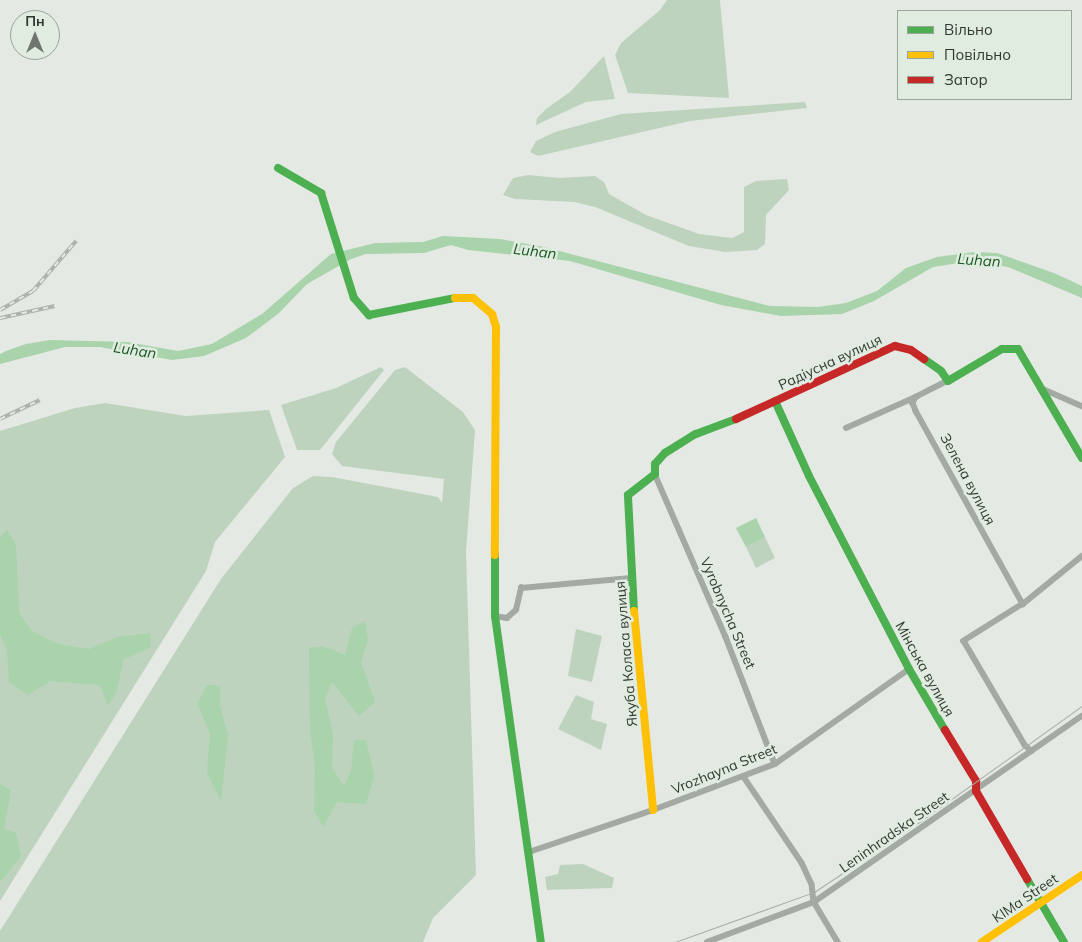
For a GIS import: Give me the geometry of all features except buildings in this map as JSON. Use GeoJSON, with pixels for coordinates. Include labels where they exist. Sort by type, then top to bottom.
{"type":"FeatureCollection","features":[{"type":"Feature","properties":{"kind":"street"},"geometry":{"type":"LineString","coordinates":[[278,168],[321,193],[354,298],[369,315],[461,297],[473,298],[492,314],[496,327],[495,616],[541,942]]}},
{"type":"Feature","properties":{"kind":"street","name":"Радіусна вулиця"},"geometry":{"type":"LineString","coordinates":[[628,495],[655,474],[655,464],[679,443],[895,346],[911,350],[941,371],[948,381]]}},
{"type":"Feature","properties":{"kind":"street"},"geometry":{"type":"LineString","coordinates":[[846,428],[948,381],[1002,350],[1018,349],[1044,389],[1082,458]]}},
{"type":"Feature","properties":{"kind":"street"},"geometry":{"type":"LineString","coordinates":[[1044,389],[1082,406]]}},
{"type":"Feature","properties":{"kind":"street","name":"Зелена вулиця"},"geometry":{"type":"LineString","coordinates":[[916,397],[913,403],[916,411],[1024,604]]}},
{"type":"Feature","properties":{"kind":"street","name":"Мінська вулиця"},"geometry":{"type":"LineString","coordinates":[[775,401],[809,476],[909,669],[976,781],[976,791],[1064,942]]}},
{"type":"Feature","properties":{"kind":"street","name":"Vyrobnycha Street"},"geometry":{"type":"LineString","coordinates":[[655,474],[726,637],[775,764]]}},
{"type":"Feature","properties":{"kind":"street","name":"Якуба Коласа вулиця"},"geometry":{"type":"LineString","coordinates":[[628,495],[631,578],[654,810]]}},
{"type":"Feature","properties":{"kind":"street"},"geometry":{"type":"LineString","coordinates":[[1032,751],[1024,745],[964,641],[1024,604],[1082,556]]}},
{"type":"Feature","properties":{"kind":"street"},"geometry":{"type":"LineString","coordinates":[[495,616],[507,618],[516,610],[521,588],[631,578]]}},
{"type":"Feature","properties":{"kind":"street","name":"Vrozhayna Street"},"geometry":{"type":"LineString","coordinates":[[528,852],[654,810],[775,764],[909,669]]}},
{"type":"Feature","properties":{"kind":"street","name":"Leninhradska Street"},"geometry":{"type":"LineString","coordinates":[[707,942],[814,902],[1082,716]]}},
{"type":"Feature","properties":{"kind":"street"},"geometry":{"type":"LineString","coordinates":[[744,777],[802,863],[812,884],[814,902],[838,942]]}},
{"type":"Feature","properties":{"kind":"street","name":"KIMa Street"},"geometry":{"type":"LineString","coordinates":[[982,942],[1082,875]]}},
{"type":"Feature","properties":{"kind":"shaded area"},"geometry":{"type":"Polygon","coordinates":[[[667,0],[720,0],[729,98],[628,93],[615,55],[621,43],[660,10],[667,0]]]}},
{"type":"Feature","properties":{"kind":"shaded area"},"geometry":{"type":"Polygon","coordinates":[[[604,56],[615,99],[586,102],[536,125],[537,118],[570,92],[604,56]]]}},
{"type":"Feature","properties":{"kind":"shaded area"},"geometry":{"type":"Polygon","coordinates":[[[805,102],[807,108],[690,121],[538,156],[530,152],[536,141],[555,132],[621,114],[805,102]]]}},
{"type":"Feature","properties":{"kind":"shaded area"},"geometry":{"type":"Polygon","coordinates":[[[528,175],[559,178],[595,176],[604,182],[609,194],[646,215],[699,234],[732,238],[744,232],[744,187],[756,181],[787,179],[789,190],[766,215],[765,244],[757,250],[725,252],[689,246],[595,207],[575,202],[515,199],[503,195],[513,178],[528,175]]]}},
{"type":"Feature","properties":{"kind":"shaded area"},"geometry":{"type":"Polygon","coordinates":[[[381,367],[384,370],[320,450],[297,450],[281,405],[336,388],[381,367]]]}},
{"type":"Feature","properties":{"kind":"shaded area"},"geometry":{"type":"Polygon","coordinates":[[[405,367],[463,412],[475,430],[466,552],[476,875],[433,918],[423,942],[0,942],[0,931],[221,579],[293,488],[313,476],[332,477],[438,497],[442,503],[444,479],[342,466],[332,454],[336,442],[395,370],[405,367]]]}},
{"type":"Feature","properties":{"kind":"shaded area"},"geometry":{"type":"Polygon","coordinates":[[[105,403],[186,416],[269,410],[285,457],[215,542],[206,571],[0,901],[0,431],[75,408],[105,403]]]}},
{"type":"Feature","properties":{"kind":"shaded area"},"geometry":{"type":"Polygon","coordinates":[[[765,537],[775,558],[756,568],[746,547],[765,537]]]}},
{"type":"Feature","properties":{"kind":"shaded area"},"geometry":{"type":"Polygon","coordinates":[[[576,629],[602,636],[592,682],[568,676],[576,629]]]}},
{"type":"Feature","properties":{"kind":"shaded area"},"geometry":{"type":"Polygon","coordinates":[[[576,695],[594,702],[591,719],[607,724],[601,750],[558,729],[576,695]]]}},
{"type":"Feature","properties":{"kind":"shaded area"},"geometry":{"type":"Polygon","coordinates":[[[583,864],[614,878],[612,888],[547,890],[545,877],[558,874],[560,865],[583,864]]]}},
{"type":"Feature","properties":{"kind":"water","name":"Luhan"},"geometry":{"type":"Polygon","coordinates":[[[443,236],[500,239],[544,247],[770,306],[818,307],[846,303],[877,291],[906,268],[937,257],[974,252],[997,253],[1054,273],[1082,286],[1082,298],[1008,267],[971,261],[933,267],[874,301],[842,314],[781,316],[721,305],[570,261],[468,250],[451,245],[424,253],[366,254],[351,259],[307,284],[279,313],[246,338],[204,356],[172,360],[100,347],[65,347],[0,364],[0,354],[6,351],[26,344],[50,340],[127,342],[178,351],[212,344],[262,314],[331,254],[375,243],[423,242],[443,236]]]}},
{"type":"Feature","properties":{"kind":"water"},"geometry":{"type":"Polygon","coordinates":[[[756,518],[765,537],[746,547],[736,528],[756,518]]]}},
{"type":"Feature","properties":{"kind":"water"},"geometry":{"type":"Polygon","coordinates":[[[7,530],[16,545],[19,613],[32,631],[58,644],[89,649],[118,637],[150,633],[151,647],[123,660],[117,691],[108,706],[100,685],[50,681],[28,695],[9,682],[7,650],[0,634],[0,537],[7,530]]]}},
{"type":"Feature","properties":{"kind":"water"},"geometry":{"type":"Polygon","coordinates":[[[365,621],[368,640],[361,662],[375,702],[359,716],[332,682],[325,699],[333,734],[332,768],[344,786],[351,771],[354,740],[366,740],[374,776],[366,804],[337,802],[323,827],[314,810],[315,766],[310,731],[309,648],[323,646],[345,655],[352,628],[365,621]]]}},
{"type":"Feature","properties":{"kind":"water"},"geometry":{"type":"Polygon","coordinates":[[[207,685],[220,686],[220,705],[228,736],[221,801],[207,773],[210,733],[197,704],[207,685]]]}},
{"type":"Feature","properties":{"kind":"water"},"geometry":{"type":"Polygon","coordinates":[[[0,784],[11,790],[4,829],[16,833],[21,856],[0,882],[0,784]]]}},
{"type":"Feature","properties":{"kind":"tram line"},"geometry":{"type":"LineString","coordinates":[[675,942],[814,892],[915,825],[1082,706]]}},
{"type":"Feature","properties":{"kind":"railway"},"geometry":{"type":"LineString","coordinates":[[0,310],[33,291],[76,241]]}},
{"type":"Feature","properties":{"kind":"railway"},"geometry":{"type":"LineString","coordinates":[[0,318],[55,306]]}},
{"type":"Feature","properties":{"kind":"railway"},"geometry":{"type":"LineString","coordinates":[[0,419],[40,400]]}},
{"type":"Feature","properties":{"kind":"traffic: fast"},"geometry":{"type":"LineString","coordinates":[[278,168],[321,193],[354,298],[369,315],[455,298]]}},
{"type":"Feature","properties":{"kind":"traffic: fast"},"geometry":{"type":"LineString","coordinates":[[924,359],[941,371],[948,381],[1002,349],[1018,349],[1082,458]]}},
{"type":"Feature","properties":{"kind":"traffic: fast"},"geometry":{"type":"LineString","coordinates":[[775,401],[809,476],[909,669],[945,730]]}},
{"type":"Feature","properties":{"kind":"traffic: fast"},"geometry":{"type":"LineString","coordinates":[[634,611],[628,495],[655,474],[655,464],[665,453],[696,434],[736,419]]}},
{"type":"Feature","properties":{"kind":"traffic: fast"},"geometry":{"type":"LineString","coordinates":[[495,555],[495,616],[541,942]]}},
{"type":"Feature","properties":{"kind":"traffic: fast"},"geometry":{"type":"LineString","coordinates":[[1027,879],[1064,942]]}},
{"type":"Feature","properties":{"kind":"traffic: slow"},"geometry":{"type":"LineString","coordinates":[[455,298],[473,298],[492,314],[496,327],[495,555]]}},
{"type":"Feature","properties":{"kind":"traffic: slow"},"geometry":{"type":"LineString","coordinates":[[634,611],[653,810]]}},
{"type":"Feature","properties":{"kind":"traffic: slow"},"geometry":{"type":"LineString","coordinates":[[982,942],[1082,875]]}},
{"type":"Feature","properties":{"kind":"traffic: jam"},"geometry":{"type":"LineString","coordinates":[[736,419],[895,346],[911,350],[924,359]]}},
{"type":"Feature","properties":{"kind":"traffic: jam"},"geometry":{"type":"LineString","coordinates":[[945,730],[976,781],[976,791],[1027,879]]}}]}
